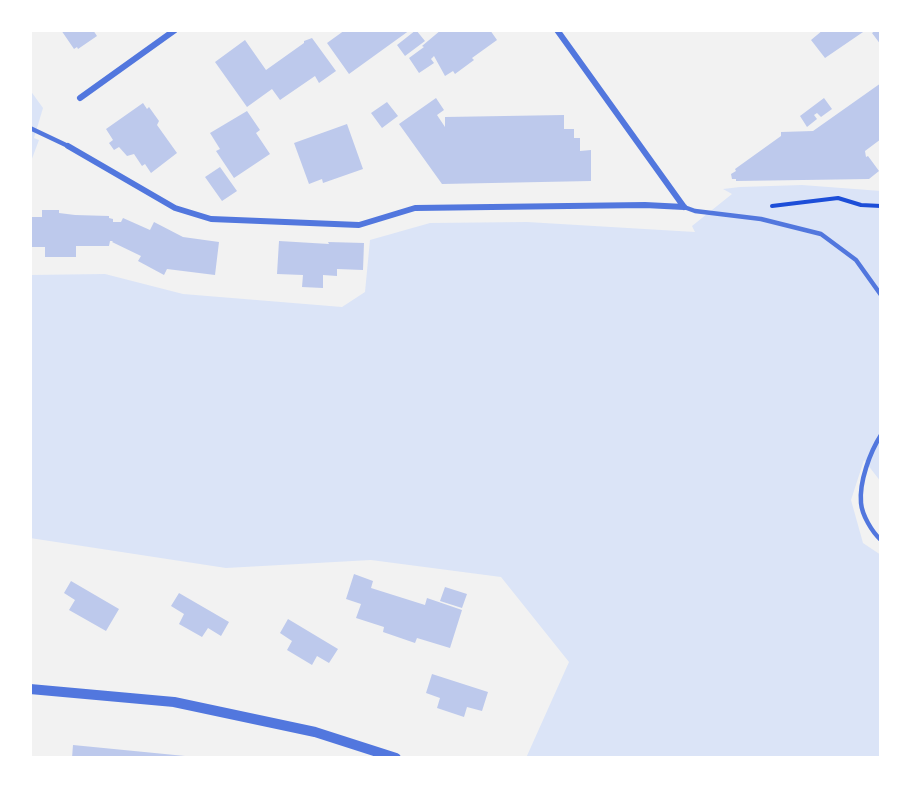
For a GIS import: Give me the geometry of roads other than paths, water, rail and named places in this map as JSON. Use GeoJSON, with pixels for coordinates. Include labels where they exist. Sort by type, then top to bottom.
{"type":"FeatureCollection","features":[{"type":"Feature","properties":{"kind":"street"},"geometry":{"type":"LineString","coordinates":[[80,98],[175,30]]}},
{"type":"Feature","properties":{"kind":"street"},"geometry":{"type":"LineString","coordinates":[[557,30],[684,207]]}},
{"type":"Feature","properties":{"kind":"street"},"geometry":{"type":"LineString","coordinates":[[68,146],[175,208],[211,219],[359,225],[415,208],[684,207]]}},
{"type":"Feature","properties":{"kind":"street"},"geometry":{"type":"LineString","coordinates":[[30,689],[174,702],[315,732],[396,758]]}},
{"type":"Feature","properties":{"kind":"lane"},"geometry":{"type":"LineString","coordinates":[[30,128],[68,146]]}},
{"type":"Feature","properties":{"kind":"lane"},"geometry":{"type":"LineString","coordinates":[[684,207],[694,211],[761,219],[821,234],[856,260],[881,295]]}},
{"type":"Feature","properties":{"kind":"lane"},"geometry":{"type":"LineString","coordinates":[[881,435],[872,449],[864,472],[861,504],[874,534],[881,540]]}}]}
